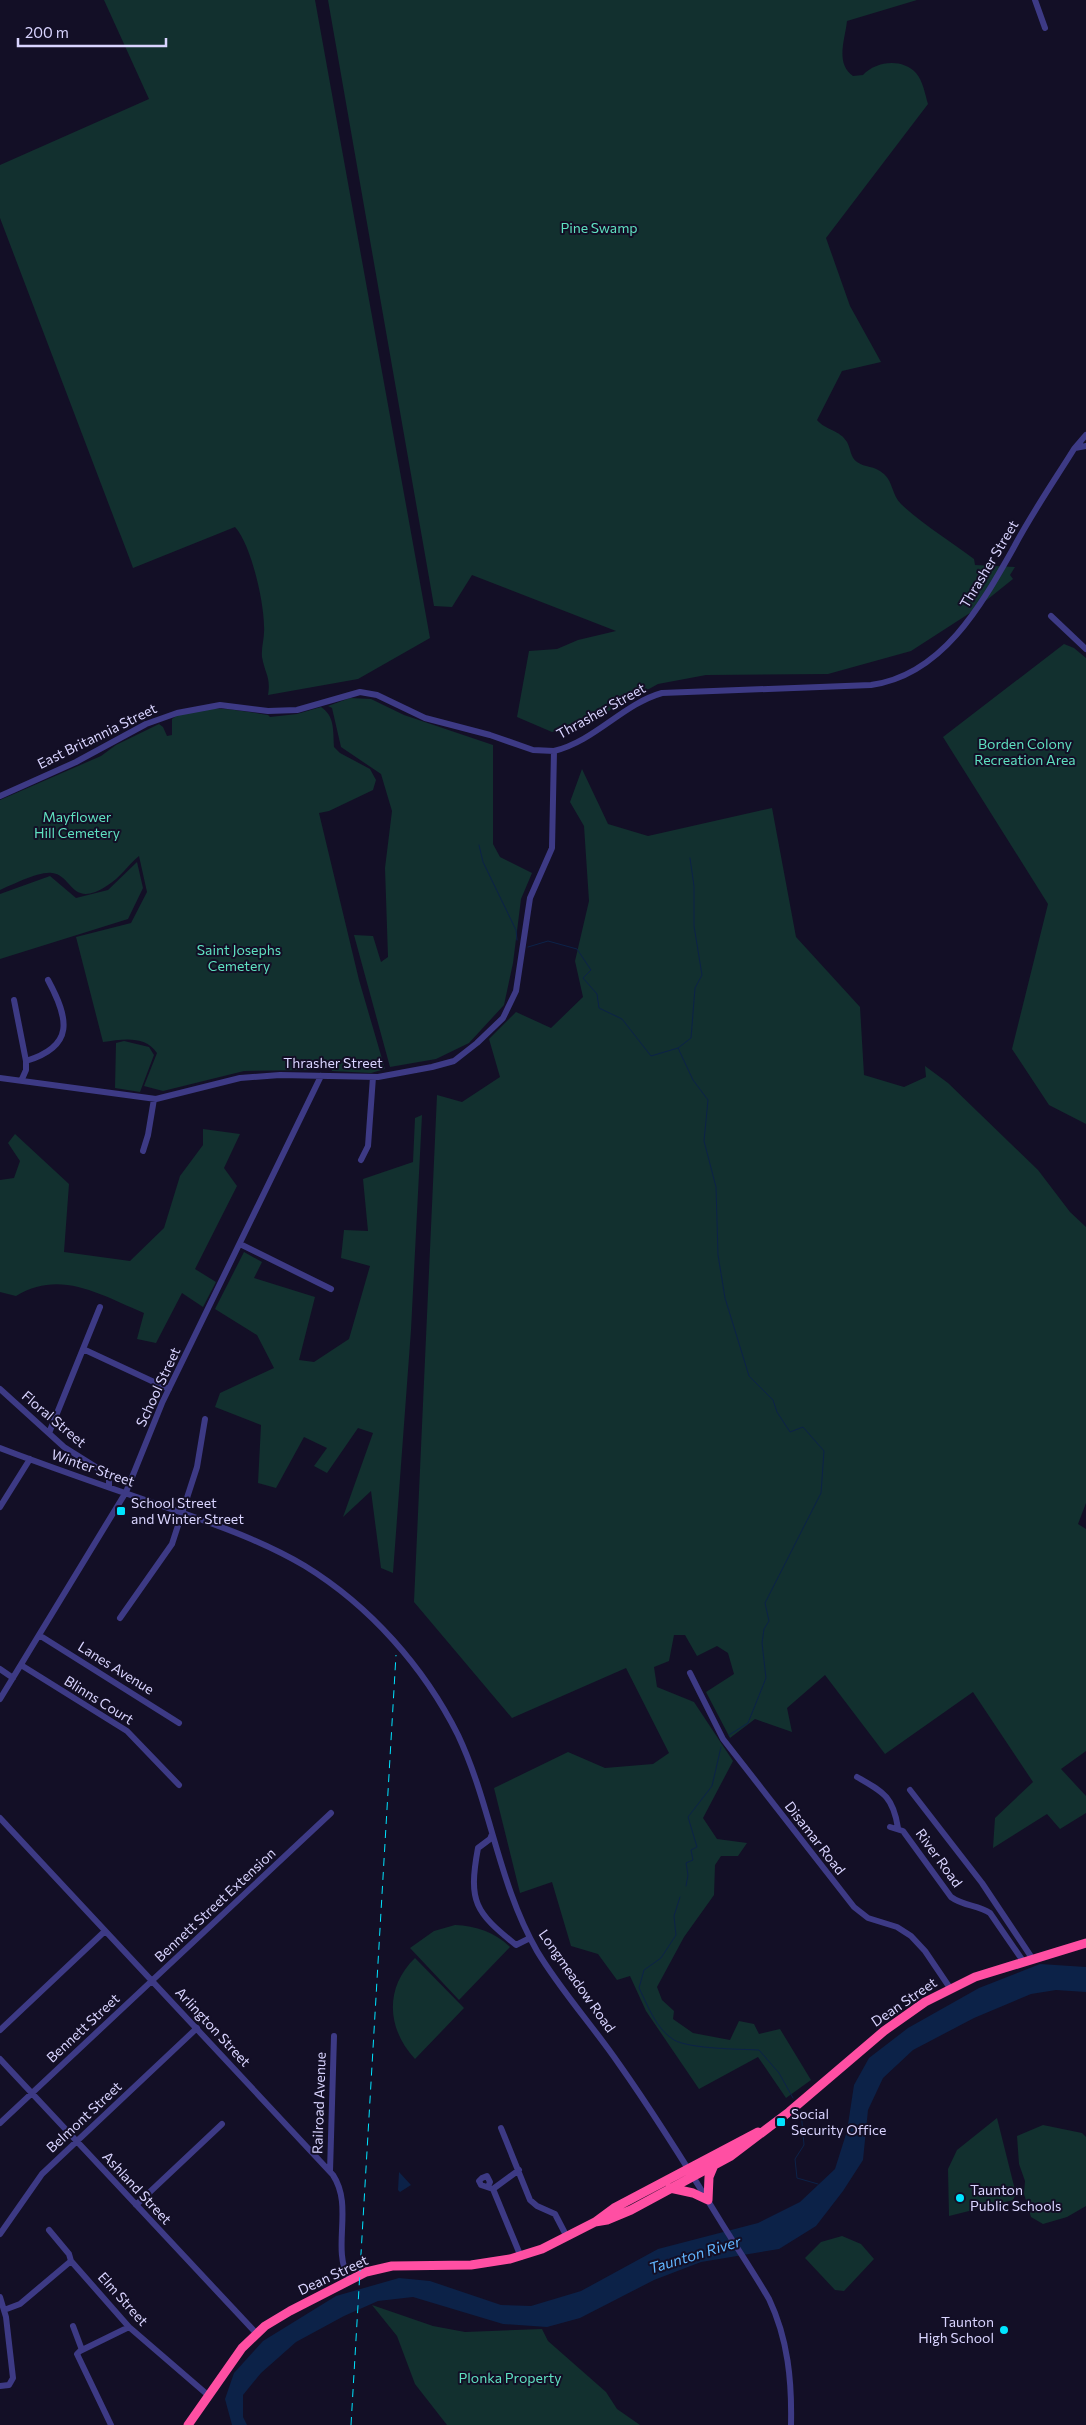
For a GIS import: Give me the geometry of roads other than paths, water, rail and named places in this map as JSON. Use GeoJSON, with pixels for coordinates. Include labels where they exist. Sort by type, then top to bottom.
{"type":"FeatureCollection","features":[{"type":"Feature","properties":{"kind":"highway","name":"Dean Street"},"geometry":{"type":"LineString","coordinates":[[188,2425],[224,2371],[256,2334],[290,2310],[366,2272],[392,2266],[471,2266],[521,2257],[568,2237],[596,2222],[618,2216],[670,2188],[690,2172],[714,2165],[731,2156],[789,2112],[898,2019],[950,1988],[1028,1960],[1086,1944]]}},
{"type":"Feature","properties":{"kind":"highway","name":"Dean Street"},"geometry":{"type":"LineString","coordinates":[[596,2222],[605,2213],[690,2172],[763,2131]]}},
{"type":"Feature","properties":{"kind":"highway"},"geometry":{"type":"LineString","coordinates":[[670,2188],[689,2192],[708,2200],[709,2177],[714,2165]]}},
{"type":"Feature","properties":{"kind":"street"},"geometry":{"type":"LineString","coordinates":[[1035,0],[1045,28]]}},
{"type":"Feature","properties":{"kind":"street","name":"Thrasher Street"},"geometry":{"type":"LineString","coordinates":[[0,1078],[22,1079],[64,1087],[154,1099],[240,1078],[280,1075],[372,1077],[435,1067],[454,1061],[477,1043],[508,1011],[516,991],[530,898],[552,848],[554,751],[575,743],[638,703],[662,693],[871,685],[903,677],[936,654],[972,617],[1074,449],[1086,435]]}},
{"type":"Feature","properties":{"kind":"street"},"geometry":{"type":"LineString","coordinates":[[1074,449],[1086,446]]}},
{"type":"Feature","properties":{"kind":"street"},"geometry":{"type":"LineString","coordinates":[[1051,616],[1086,649]]}},
{"type":"Feature","properties":{"kind":"street","name":"East Britannia Street"},"geometry":{"type":"LineString","coordinates":[[0,796],[76,762],[138,728],[172,714],[201,707],[220,705],[268,711],[297,710],[360,692],[378,695],[425,718],[490,735],[533,750],[554,751]]}},
{"type":"Feature","properties":{"kind":"street"},"geometry":{"type":"LineString","coordinates":[[26,1061],[44,1055],[53,1049],[64,1030],[62,1009],[48,980]]}},
{"type":"Feature","properties":{"kind":"street"},"geometry":{"type":"LineString","coordinates":[[14,1000],[26,1061],[22,1079]]}},
{"type":"Feature","properties":{"kind":"street","name":"School Street"},"geometry":{"type":"LineString","coordinates":[[0,1699],[126,1492],[169,1389],[322,1076]]}},
{"type":"Feature","properties":{"kind":"street"},"geometry":{"type":"LineString","coordinates":[[361,1160],[368,1146],[372,1077]]}},
{"type":"Feature","properties":{"kind":"street"},"geometry":{"type":"LineString","coordinates":[[143,1152],[154,1099]]}},
{"type":"Feature","properties":{"kind":"street"},"geometry":{"type":"LineString","coordinates":[[240,1244],[331,1289]]}},
{"type":"Feature","properties":{"kind":"street"},"geometry":{"type":"LineString","coordinates":[[49,1433],[100,1307]]}},
{"type":"Feature","properties":{"kind":"street"},"geometry":{"type":"LineString","coordinates":[[83,1349],[169,1389]]}},
{"type":"Feature","properties":{"kind":"street","name":"Floral Street"},"geometry":{"type":"LineString","coordinates":[[0,1389],[64,1447],[106,1474],[109,1479],[109,1487]]}},
{"type":"Feature","properties":{"kind":"street"},"geometry":{"type":"LineString","coordinates":[[120,1618],[169,1551],[197,1468],[205,1419]]}},
{"type":"Feature","properties":{"kind":"street","name":"Winter Street"},"geometry":{"type":"LineString","coordinates":[[0,1448],[126,1492],[262,1544],[306,1567],[359,1607],[404,1653]]}},
{"type":"Feature","properties":{"kind":"street"},"geometry":{"type":"LineString","coordinates":[[0,1507],[30,1459]]}},
{"type":"Feature","properties":{"kind":"street","name":"Lanes Avenue"},"geometry":{"type":"LineString","coordinates":[[39,1635],[179,1723]]}},
{"type":"Feature","properties":{"kind":"street","name":"Longmeadow Road"},"geometry":{"type":"LineString","coordinates":[[404,1653],[432,1689],[458,1736],[474,1774],[512,1899],[530,1938],[547,1966],[619,2064],[708,2200],[769,2300],[784,2338],[791,2385],[791,2425]]}},
{"type":"Feature","properties":{"kind":"street","name":"Blinns Court"},"geometry":{"type":"LineString","coordinates":[[20,1665],[127,1731],[179,1785]]}},
{"type":"Feature","properties":{"kind":"street"},"geometry":{"type":"LineString","coordinates":[[0,1669],[13,1678]]}},
{"type":"Feature","properties":{"kind":"street","name":"Disamar Road"},"geometry":{"type":"LineString","coordinates":[[690,1673],[723,1739],[854,1907],[868,1918],[897,1927],[911,1936],[925,1951],[950,1988]]}},
{"type":"Feature","properties":{"kind":"street","name":"River Road"},"geometry":{"type":"LineString","coordinates":[[857,1777],[886,1795],[893,1808],[898,1828]]}},
{"type":"Feature","properties":{"kind":"street"},"geometry":{"type":"LineString","coordinates":[[910,1790],[982,1884],[1028,1960]]}},
{"type":"Feature","properties":{"kind":"street","name":"Bennett Street Extension"},"geometry":{"type":"LineString","coordinates":[[152,1980],[331,1813]]}},
{"type":"Feature","properties":{"kind":"street","name":"Arlington Street"},"geometry":{"type":"LineString","coordinates":[[0,1818],[330,2170],[338,2183],[343,2202],[342,2261],[349,2280]]}},
{"type":"Feature","properties":{"kind":"street","name":"River Road"},"geometry":{"type":"LineString","coordinates":[[890,1827],[903,1831],[949,1895],[962,1904],[982,1908],[990,1913],[1028,1960]]}},
{"type":"Feature","properties":{"kind":"street"},"geometry":{"type":"LineString","coordinates":[[492,1834],[490,1839],[478,1848],[473,1884],[475,1899],[485,1917],[516,1945],[530,1938]]}},
{"type":"Feature","properties":{"kind":"street"},"geometry":{"type":"LineString","coordinates":[[0,2030],[105,1931]]}},
{"type":"Feature","properties":{"kind":"street","name":"Bennett Street"},"geometry":{"type":"LineString","coordinates":[[0,2123],[152,1980]]}},
{"type":"Feature","properties":{"kind":"street","name":"Belmont Street"},"geometry":{"type":"LineString","coordinates":[[0,2234],[42,2174],[197,2028]]}},
{"type":"Feature","properties":{"kind":"street","name":"Railroad Avenue"},"geometry":{"type":"LineString","coordinates":[[330,2170],[334,2036]]}},
{"type":"Feature","properties":{"kind":"street","name":"Ashland Street"},"geometry":{"type":"LineString","coordinates":[[0,2060],[256,2334]]}},
{"type":"Feature","properties":{"kind":"street"},"geometry":{"type":"LineString","coordinates":[[136,2205],[222,2124]]}},
{"type":"Feature","properties":{"kind":"street"},"geometry":{"type":"LineString","coordinates":[[501,2128],[530,2200],[537,2206],[555,2214],[568,2237]]}},
{"type":"Feature","properties":{"kind":"street"},"geometry":{"type":"LineString","coordinates":[[519,2170],[491,2188],[521,2257]]}},
{"type":"Feature","properties":{"kind":"street","name":"Elm Street"},"geometry":{"type":"LineString","coordinates":[[49,2230],[69,2254],[71,2260],[129,2327],[209,2396]]}},
{"type":"Feature","properties":{"kind":"street"},"geometry":{"type":"LineString","coordinates":[[4,2310],[20,2304],[71,2260]]}},
{"type":"Feature","properties":{"kind":"street"},"geometry":{"type":"LineString","coordinates":[[0,2297],[4,2310],[13,2378],[10,2384],[2,2386]]}},
{"type":"Feature","properties":{"kind":"street"},"geometry":{"type":"LineString","coordinates":[[73,2326],[82,2350]]}},
{"type":"Feature","properties":{"kind":"street"},"geometry":{"type":"LineString","coordinates":[[111,2425],[78,2360],[78,2354],[82,2350],[129,2327]]}},
{"type":"Feature","properties":{"kind":"water","name":"Taunton River"},"geometry":{"type":"Polygon","coordinates":[[[1040,1964],[1086,1967],[1086,1992],[1056,1990],[1031,1994],[974,2018],[913,2050],[883,2078],[868,2110],[863,2160],[843,2191],[816,2226],[779,2249],[701,2262],[654,2280],[580,2318],[547,2327],[503,2324],[413,2297],[378,2301],[344,2316],[296,2342],[261,2373],[243,2395],[243,2417],[247,2425],[232,2425],[225,2399],[234,2373],[263,2341],[336,2296],[399,2278],[430,2281],[501,2305],[531,2306],[581,2291],[658,2249],[758,2223],[800,2202],[835,2169],[847,2131],[854,2085],[869,2058],[908,2028],[979,1988],[1040,1964]]]}},
{"type":"Feature","properties":{"kind":"water"},"geometry":{"type":"Polygon","coordinates":[[[399,2172],[411,2185],[400,2192],[398,2190],[399,2172]]]}},
{"type":"Feature","properties":{"kind":"waterway"},"geometry":{"type":"LineString","coordinates":[[479,845],[483,862],[516,930],[517,940]]}},
{"type":"Feature","properties":{"kind":"waterway"},"geometry":{"type":"LineString","coordinates":[[690,858],[694,886],[694,926],[702,975],[695,988],[691,1038],[678,1048],[693,1080],[708,1100],[704,1141],[716,1187],[718,1255],[725,1298],[749,1376],[773,1400],[777,1412],[790,1432],[803,1427],[824,1451],[821,1493],[765,1603],[769,1621],[764,1629],[762,1643],[766,1678],[748,1723],[729,1735]]}},
{"type":"Feature","properties":{"kind":"waterway"},"geometry":{"type":"LineString","coordinates":[[528,947],[548,941],[577,949],[591,970],[583,978],[597,994],[599,1008],[622,1019],[651,1056],[678,1048]]}},
{"type":"Feature","properties":{"kind":"waterway"},"geometry":{"type":"LineString","coordinates":[[686,1886],[688,1875],[686,1863],[693,1860],[691,1850],[697,1847],[688,1817],[712,1786],[721,1747]]}},
{"type":"Feature","properties":{"kind":"waterway"},"geometry":{"type":"LineString","coordinates":[[680,1897],[674,1916],[676,1935],[661,1958],[644,1970],[639,1988],[653,2017],[662,2030],[674,2040],[682,2043],[715,2048],[759,2050],[779,2073],[793,2098]]}},
{"type":"Feature","properties":{"kind":"waterway"},"geometry":{"type":"LineString","coordinates":[[801,2111],[804,2145],[795,2159],[797,2178],[818,2184]]}},
{"type":"Feature","properties":{"kind":"railway"},"geometry":{"type":"LineString","coordinates":[[351,2425],[396,1655]]}},
{"type":"Feature","properties":{"kind":"place","name":"School Street and Winter Street"},"geometry":{"type":"Point","coordinates":[121,1511]}},
{"type":"Feature","properties":{"kind":"place","name":"Social Security Office"},"geometry":{"type":"Point","coordinates":[781,2122]}},
{"type":"Feature","properties":{"kind":"place","name":"Taunton Public Schools"},"geometry":{"type":"Point","coordinates":[960,2198]}},
{"type":"Feature","properties":{"kind":"place","name":"Taunton High School"},"geometry":{"type":"Point","coordinates":[1004,2330]}},
{"type":"Feature","properties":{"kind":"park label","name":"Pine Swamp"},"geometry":{"type":"Point","coordinates":[599,228]}},
{"type":"Feature","properties":{"kind":"park label","name":"Borden Colony Recreation Area"},"geometry":{"type":"Point","coordinates":[1025,752]}},
{"type":"Feature","properties":{"kind":"park label","name":"Mayflower Hill Cemetery"},"geometry":{"type":"Point","coordinates":[77,826]}},
{"type":"Feature","properties":{"kind":"park label","name":"Saint Josephs Cemetery"},"geometry":{"type":"Point","coordinates":[239,958]}},
{"type":"Feature","properties":{"kind":"park label","name":"Plonka Property"},"geometry":{"type":"Point","coordinates":[510,2378]}}]}
